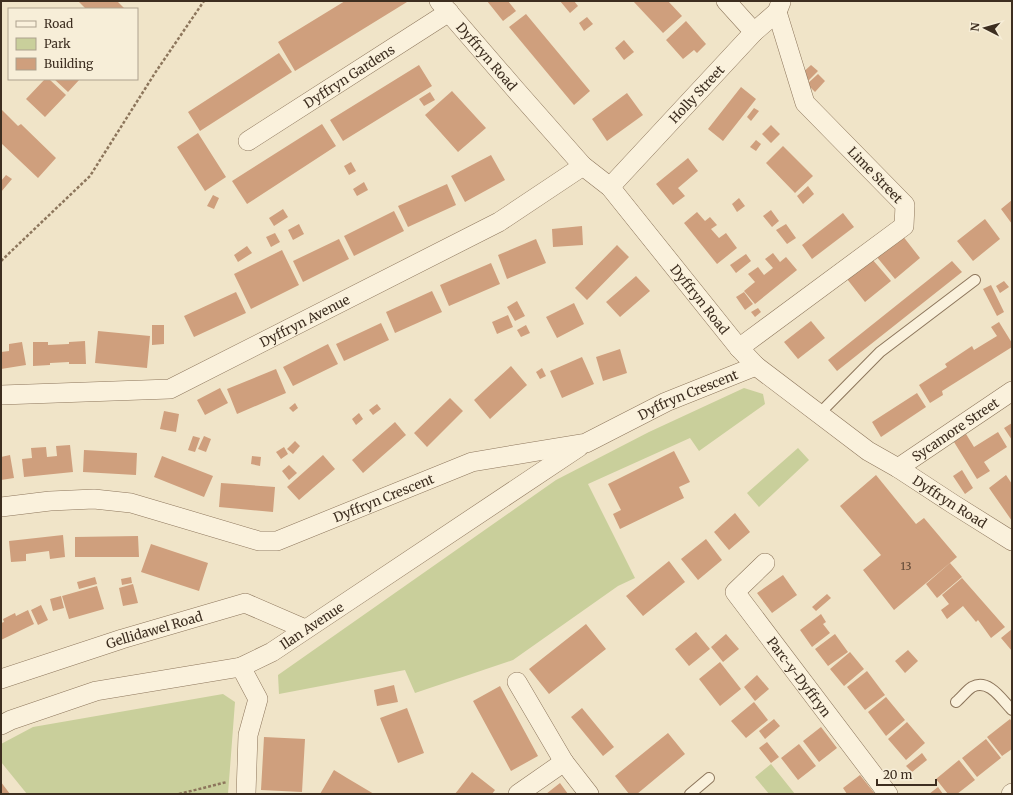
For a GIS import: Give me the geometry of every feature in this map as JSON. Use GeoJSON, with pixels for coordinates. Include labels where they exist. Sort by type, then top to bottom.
{"type":"FeatureCollection","features":[{"type":"Feature","properties":{"kind":"street"},"geometry":{"type":"LineString","coordinates":[[726,1],[754,32]]}},
{"type":"Feature","properties":{"kind":"street","name":"Dyffryn Road"},"geometry":{"type":"LineString","coordinates":[[444,6],[583,166],[610,187],[739,348],[756,366],[868,451],[898,468],[1012,540]]}},
{"type":"Feature","properties":{"kind":"street","name":"Dyffryn Gardens"},"geometry":{"type":"LineString","coordinates":[[248,141],[444,6]]}},
{"type":"Feature","properties":{"kind":"street","name":"Holly Street"},"geometry":{"type":"LineString","coordinates":[[610,187],[780,6]]}},
{"type":"Feature","properties":{"kind":"street","name":"Lime Street"},"geometry":{"type":"LineString","coordinates":[[739,348],[904,226],[905,205],[805,103],[780,6]]}},
{"type":"Feature","properties":{"kind":"street","name":"Dyffryn Avenue"},"geometry":{"type":"LineString","coordinates":[[1,395],[170,389],[499,222],[583,166]]}},
{"type":"Feature","properties":{"kind":"street","name":"Dyffryn Crescent"},"geometry":{"type":"LineString","coordinates":[[1,506],[50,501],[94,499],[131,503],[258,541],[277,541],[472,462],[586,443],[666,402],[756,366]]}},
{"type":"Feature","properties":{"kind":"street","name":"Sycamore Street"},"geometry":{"type":"LineString","coordinates":[[898,468],[1012,391]]}},
{"type":"Feature","properties":{"kind":"street","name":"Ilan Avenue"},"geometry":{"type":"LineString","coordinates":[[1,724],[96,691],[241,667],[272,652],[586,443]]}},
{"type":"Feature","properties":{"kind":"street","name":"Parc-y-Dyffryn"},"geometry":{"type":"LineString","coordinates":[[765,563],[735,592],[888,794]]}},
{"type":"Feature","properties":{"kind":"street","name":"Gellidawel Road"},"geometry":{"type":"LineString","coordinates":[[1,679],[122,639],[245,603],[305,629]]}},
{"type":"Feature","properties":{"kind":"street"},"geometry":{"type":"LineString","coordinates":[[241,667],[258,699],[248,735],[246,786]]}},
{"type":"Feature","properties":{"kind":"street"},"geometry":{"type":"LineString","coordinates":[[517,682],[564,762],[589,794]]}},
{"type":"Feature","properties":{"kind":"street"},"geometry":{"type":"LineString","coordinates":[[518,794],[564,762]]}},
{"type":"Feature","properties":{"kind":"lane"},"geometry":{"type":"LineString","coordinates":[[819,414],[880,352],[975,280]]}},
{"type":"Feature","properties":{"kind":"lane"},"geometry":{"type":"LineString","coordinates":[[956,702],[972,687],[981,685],[992,688],[1012,710]]}},
{"type":"Feature","properties":{"kind":"lane"},"geometry":{"type":"LineString","coordinates":[[690,794],[709,778]]}},
{"type":"Feature","properties":{"kind":"path"},"geometry":{"type":"LineString","coordinates":[[1,261],[90,176],[155,73],[204,1]]}},
{"type":"Feature","properties":{"kind":"path"},"geometry":{"type":"LineString","coordinates":[[179,794],[246,786]]}},
{"type":"Feature","properties":{"kind":"green space"},"geometry":{"type":"Polygon","coordinates":[[[744,388],[763,394],[765,404],[699,451],[690,438],[588,484],[635,578],[618,586],[513,660],[415,693],[405,670],[279,694],[278,675],[556,480],[649,432],[744,388]]]}},
{"type":"Feature","properties":{"kind":"green space"},"geometry":{"type":"Polygon","coordinates":[[[798,448],[809,460],[759,507],[747,493],[798,448]]]}},
{"type":"Feature","properties":{"kind":"green space"},"geometry":{"type":"Polygon","coordinates":[[[223,694],[235,702],[228,794],[27,794],[1,762],[1,744],[33,727],[223,694]]]}},
{"type":"Feature","properties":{"kind":"green space"},"geometry":{"type":"Polygon","coordinates":[[[771,764],[795,794],[769,794],[755,777],[771,764]]]}},
{"type":"Feature","properties":{"kind":"building"},"geometry":{"type":"Polygon","coordinates":[[[78,1],[117,1],[124,8],[85,8],[78,1]]]}},
{"type":"Feature","properties":{"kind":"building"},"geometry":{"type":"Polygon","coordinates":[[[345,1],[407,2],[295,71],[278,42],[345,1]]]}},
{"type":"Feature","properties":{"kind":"building"},"geometry":{"type":"Polygon","coordinates":[[[487,1],[508,1],[516,11],[503,21],[487,1]]]}},
{"type":"Feature","properties":{"kind":"building"},"geometry":{"type":"Polygon","coordinates":[[[560,1],[574,1],[578,6],[570,13],[560,1]]]}},
{"type":"Feature","properties":{"kind":"building"},"geometry":{"type":"Polygon","coordinates":[[[633,1],[668,1],[682,16],[663,33],[633,1]]]}},
{"type":"Feature","properties":{"kind":"building"},"geometry":{"type":"Polygon","coordinates":[[[526,14],[590,91],[574,105],[509,27],[526,14]]]}},
{"type":"Feature","properties":{"kind":"building"},"geometry":{"type":"Polygon","coordinates":[[[587,17],[593,24],[584,31],[579,23],[587,17]]]}},
{"type":"Feature","properties":{"kind":"building"},"geometry":{"type":"Polygon","coordinates":[[[686,21],[706,44],[697,53],[694,50],[683,59],[666,40],[686,21]]]}},
{"type":"Feature","properties":{"kind":"building"},"geometry":{"type":"Polygon","coordinates":[[[624,40],[634,52],[624,60],[615,48],[624,40]]]}},
{"type":"Feature","properties":{"kind":"building"},"geometry":{"type":"Polygon","coordinates":[[[279,53],[292,72],[200,131],[188,112],[279,53]]]}},
{"type":"Feature","properties":{"kind":"building"},"geometry":{"type":"Polygon","coordinates":[[[419,65],[432,86],[343,141],[330,120],[419,65]]]}},
{"type":"Feature","properties":{"kind":"building"},"geometry":{"type":"Polygon","coordinates":[[[811,65],[818,71],[807,82],[800,75],[811,65]]]}},
{"type":"Feature","properties":{"kind":"building"},"geometry":{"type":"Polygon","coordinates":[[[818,74],[825,81],[815,92],[807,84],[818,74]]]}},
{"type":"Feature","properties":{"kind":"building"},"geometry":{"type":"Polygon","coordinates":[[[44,80],[50,80],[66,95],[45,117],[26,99],[44,80]]]}},
{"type":"Feature","properties":{"kind":"building"},"geometry":{"type":"Polygon","coordinates":[[[55,80],[79,80],[68,92],[55,80]]]}},
{"type":"Feature","properties":{"kind":"building"},"geometry":{"type":"Polygon","coordinates":[[[741,87],[756,99],[723,141],[708,129],[741,87]]]}},
{"type":"Feature","properties":{"kind":"building"},"geometry":{"type":"Polygon","coordinates":[[[452,91],[486,128],[458,152],[425,115],[452,91]]]}},
{"type":"Feature","properties":{"kind":"building"},"geometry":{"type":"Polygon","coordinates":[[[430,92],[435,100],[424,106],[419,99],[430,92]]]}},
{"type":"Feature","properties":{"kind":"building"},"geometry":{"type":"Polygon","coordinates":[[[627,93],[643,115],[607,141],[592,119],[627,93]]]}},
{"type":"Feature","properties":{"kind":"building"},"geometry":{"type":"Polygon","coordinates":[[[754,108],[759,111],[751,121],[747,117],[754,108]]]}},
{"type":"Feature","properties":{"kind":"building"},"geometry":{"type":"Polygon","coordinates":[[[1,109],[18,126],[21,124],[56,158],[38,178],[1,143],[1,109]]]}},
{"type":"Feature","properties":{"kind":"building"},"geometry":{"type":"Polygon","coordinates":[[[322,124],[336,146],[247,204],[232,181],[322,124]]]}},
{"type":"Feature","properties":{"kind":"building"},"geometry":{"type":"Polygon","coordinates":[[[771,125],[780,134],[771,143],[762,134],[771,125]]]}},
{"type":"Feature","properties":{"kind":"building"},"geometry":{"type":"Polygon","coordinates":[[[198,133],[226,177],[205,191],[177,147],[198,133]]]}},
{"type":"Feature","properties":{"kind":"building"},"geometry":{"type":"Polygon","coordinates":[[[756,140],[761,144],[756,151],[750,147],[756,140]]]}},
{"type":"Feature","properties":{"kind":"building"},"geometry":{"type":"Polygon","coordinates":[[[783,146],[813,176],[795,193],[766,163],[783,146]]]}},
{"type":"Feature","properties":{"kind":"building"},"geometry":{"type":"Polygon","coordinates":[[[491,155],[505,180],[465,202],[451,176],[491,155]]]}},
{"type":"Feature","properties":{"kind":"building"},"geometry":{"type":"Polygon","coordinates":[[[688,158],[698,171],[678,188],[685,196],[673,205],[656,184],[688,158]]]}},
{"type":"Feature","properties":{"kind":"building"},"geometry":{"type":"Polygon","coordinates":[[[351,162],[356,171],[349,175],[344,166],[351,162]]]}},
{"type":"Feature","properties":{"kind":"building"},"geometry":{"type":"Polygon","coordinates":[[[6,175],[12,179],[1,192],[1,181],[6,175]]]}},
{"type":"Feature","properties":{"kind":"building"},"geometry":{"type":"Polygon","coordinates":[[[364,182],[368,190],[357,196],[353,189],[364,182]]]}},
{"type":"Feature","properties":{"kind":"building"},"geometry":{"type":"Polygon","coordinates":[[[447,184],[456,205],[408,227],[398,206],[447,184]]]}},
{"type":"Feature","properties":{"kind":"building"},"geometry":{"type":"Polygon","coordinates":[[[808,186],[814,194],[803,204],[797,196],[808,186]]]}},
{"type":"Feature","properties":{"kind":"building"},"geometry":{"type":"Polygon","coordinates":[[[213,195],[219,198],[214,209],[207,206],[213,195]]]}},
{"type":"Feature","properties":{"kind":"building"},"geometry":{"type":"Polygon","coordinates":[[[739,198],[745,206],[737,212],[732,204],[739,198]]]}},
{"type":"Feature","properties":{"kind":"building"},"geometry":{"type":"Polygon","coordinates":[[[1012,200],[1012,224],[1001,209],[1012,200]]]}},
{"type":"Feature","properties":{"kind":"building"},"geometry":{"type":"Polygon","coordinates":[[[283,209],[288,217],[274,226],[269,218],[283,209]]]}},
{"type":"Feature","properties":{"kind":"building"},"geometry":{"type":"Polygon","coordinates":[[[771,210],[779,221],[772,227],[763,216],[771,210]]]}},
{"type":"Feature","properties":{"kind":"building"},"geometry":{"type":"Polygon","coordinates":[[[394,211],[404,231],[354,256],[344,236],[394,211]]]}},
{"type":"Feature","properties":{"kind":"building"},"geometry":{"type":"Polygon","coordinates":[[[697,212],[705,221],[710,217],[717,225],[711,229],[719,238],[726,233],[737,248],[717,264],[684,223],[697,212]]]}},
{"type":"Feature","properties":{"kind":"building"},"geometry":{"type":"Polygon","coordinates":[[[843,213],[854,227],[812,259],[802,245],[843,213]]]}},
{"type":"Feature","properties":{"kind":"building"},"geometry":{"type":"Polygon","coordinates":[[[985,219],[1000,239],[973,261],[957,241],[985,219]]]}},
{"type":"Feature","properties":{"kind":"building"},"geometry":{"type":"Polygon","coordinates":[[[299,224],[304,234],[293,240],[288,230],[299,224]]]}},
{"type":"Feature","properties":{"kind":"building"},"geometry":{"type":"Polygon","coordinates":[[[786,224],[796,238],[787,244],[776,230],[786,224]]]}},
{"type":"Feature","properties":{"kind":"building"},"geometry":{"type":"Polygon","coordinates":[[[582,226],[583,245],[553,247],[552,229],[582,226]]]}},
{"type":"Feature","properties":{"kind":"building"},"geometry":{"type":"Polygon","coordinates":[[[275,233],[280,242],[271,247],[266,237],[275,233]]]}},
{"type":"Feature","properties":{"kind":"building"},"geometry":{"type":"Polygon","coordinates":[[[902,235],[920,258],[895,279],[876,256],[902,235]]]}},
{"type":"Feature","properties":{"kind":"building"},"geometry":{"type":"Polygon","coordinates":[[[339,239],[349,259],[303,282],[293,261],[339,239]]]}},
{"type":"Feature","properties":{"kind":"building"},"geometry":{"type":"Polygon","coordinates":[[[536,239],[546,263],[507,279],[498,255],[536,239]]]}},
{"type":"Feature","properties":{"kind":"building"},"geometry":{"type":"Polygon","coordinates":[[[617,245],[629,257],[587,300],[575,288],[617,245]]]}},
{"type":"Feature","properties":{"kind":"building"},"geometry":{"type":"Polygon","coordinates":[[[247,246],[252,253],[238,262],[234,255],[247,246]]]}},
{"type":"Feature","properties":{"kind":"building"},"geometry":{"type":"Polygon","coordinates":[[[282,250],[299,285],[251,309],[234,274],[282,250]]]}},
{"type":"Feature","properties":{"kind":"building"},"geometry":{"type":"Polygon","coordinates":[[[773,253],[780,262],[786,257],[797,270],[755,304],[744,291],[755,282],[748,274],[758,267],[764,275],[773,268],[765,259],[773,253]]]}},
{"type":"Feature","properties":{"kind":"building"},"geometry":{"type":"Polygon","coordinates":[[[746,254],[751,261],[736,273],[730,265],[746,254]]]}},
{"type":"Feature","properties":{"kind":"building"},"geometry":{"type":"Polygon","coordinates":[[[872,259],[891,281],[865,302],[847,279],[872,259]]]}},
{"type":"Feature","properties":{"kind":"building"},"geometry":{"type":"Polygon","coordinates":[[[952,261],[962,272],[837,371],[828,360],[952,261]]]}},
{"type":"Feature","properties":{"kind":"building"},"geometry":{"type":"Polygon","coordinates":[[[491,263],[500,284],[449,306],[440,285],[491,263]]]}},
{"type":"Feature","properties":{"kind":"building"},"geometry":{"type":"Polygon","coordinates":[[[636,276],[650,291],[620,317],[606,302],[636,276]]]}},
{"type":"Feature","properties":{"kind":"building"},"geometry":{"type":"Polygon","coordinates":[[[1004,281],[1009,287],[1000,293],[996,286],[1004,281]]]}},
{"type":"Feature","properties":{"kind":"building"},"geometry":{"type":"Polygon","coordinates":[[[991,285],[1004,312],[997,316],[983,289],[991,285]]]}},
{"type":"Feature","properties":{"kind":"building"},"geometry":{"type":"Polygon","coordinates":[[[432,291],[442,312],[395,333],[386,312],[432,291]]]}},
{"type":"Feature","properties":{"kind":"building"},"geometry":{"type":"Polygon","coordinates":[[[236,292],[246,313],[194,337],[184,316],[236,292]]]}},
{"type":"Feature","properties":{"kind":"building"},"geometry":{"type":"Polygon","coordinates":[[[744,292],[753,304],[745,310],[736,297],[744,292]]]}},
{"type":"Feature","properties":{"kind":"building"},"geometry":{"type":"Polygon","coordinates":[[[517,301],[525,316],[515,321],[507,307],[517,301]]]}},
{"type":"Feature","properties":{"kind":"building"},"geometry":{"type":"Polygon","coordinates":[[[574,303],[584,324],[557,338],[546,317],[574,303]]]}},
{"type":"Feature","properties":{"kind":"building"},"geometry":{"type":"Polygon","coordinates":[[[758,308],[761,312],[755,317],[751,312],[758,308]]]}},
{"type":"Feature","properties":{"kind":"building"},"geometry":{"type":"Polygon","coordinates":[[[508,315],[513,327],[497,334],[492,322],[508,315]]]}},
{"type":"Feature","properties":{"kind":"building"},"geometry":{"type":"Polygon","coordinates":[[[811,321],[825,338],[798,359],[784,342],[811,321]]]}},
{"type":"Feature","properties":{"kind":"building"},"geometry":{"type":"Polygon","coordinates":[[[999,322],[1012,343],[1012,347],[942,391],[943,395],[930,403],[919,385],[947,367],[945,364],[972,346],[974,350],[997,336],[991,327],[999,322]]]}},
{"type":"Feature","properties":{"kind":"building"},"geometry":{"type":"Polygon","coordinates":[[[381,323],[389,340],[344,361],[336,344],[381,323]]]}},
{"type":"Feature","properties":{"kind":"building"},"geometry":{"type":"Polygon","coordinates":[[[152,325],[164,325],[164,344],[152,345],[152,325]]]}},
{"type":"Feature","properties":{"kind":"building"},"geometry":{"type":"Polygon","coordinates":[[[526,325],[530,333],[521,337],[517,330],[526,325]]]}},
{"type":"Feature","properties":{"kind":"building"},"geometry":{"type":"Polygon","coordinates":[[[98,331],[150,336],[147,368],[95,363],[98,331]]]}},
{"type":"Feature","properties":{"kind":"building"},"geometry":{"type":"Polygon","coordinates":[[[85,341],[86,364],[69,364],[69,362],[33,366],[33,342],[48,342],[48,345],[69,344],[69,342],[85,341]]]}},
{"type":"Feature","properties":{"kind":"building"},"geometry":{"type":"Polygon","coordinates":[[[22,342],[26,365],[1,369],[1,352],[9,351],[9,344],[22,342]]]}},
{"type":"Feature","properties":{"kind":"building"},"geometry":{"type":"Polygon","coordinates":[[[328,344],[338,364],[293,386],[283,367],[328,344]]]}},
{"type":"Feature","properties":{"kind":"building"},"geometry":{"type":"Polygon","coordinates":[[[620,349],[627,373],[603,381],[596,357],[620,349]]]}},
{"type":"Feature","properties":{"kind":"building"},"geometry":{"type":"Polygon","coordinates":[[[582,357],[594,384],[562,398],[550,371],[582,357]]]}},
{"type":"Feature","properties":{"kind":"building"},"geometry":{"type":"Polygon","coordinates":[[[511,366],[527,385],[490,419],[474,400],[511,366]]]}},
{"type":"Feature","properties":{"kind":"building"},"geometry":{"type":"Polygon","coordinates":[[[542,368],[546,376],[540,379],[536,372],[542,368]]]}},
{"type":"Feature","properties":{"kind":"building"},"geometry":{"type":"Polygon","coordinates":[[[276,369],[286,393],[237,414],[227,389],[276,369]]]}},
{"type":"Feature","properties":{"kind":"building"},"geometry":{"type":"Polygon","coordinates":[[[220,388],[228,403],[205,415],[197,400],[220,388]]]}},
{"type":"Feature","properties":{"kind":"building"},"geometry":{"type":"Polygon","coordinates":[[[917,393],[926,407],[881,437],[872,422],[917,393]]]}},
{"type":"Feature","properties":{"kind":"building"},"geometry":{"type":"Polygon","coordinates":[[[450,398],[463,411],[427,447],[414,433],[450,398]]]}},
{"type":"Feature","properties":{"kind":"building"},"geometry":{"type":"Polygon","coordinates":[[[295,403],[298,408],[293,412],[289,408],[295,403]]]}},
{"type":"Feature","properties":{"kind":"building"},"geometry":{"type":"Polygon","coordinates":[[[377,404],[381,409],[373,415],[369,410],[377,404]]]}},
{"type":"Feature","properties":{"kind":"building"},"geometry":{"type":"Polygon","coordinates":[[[164,411],[179,414],[176,432],[160,429],[164,411]]]}},
{"type":"Feature","properties":{"kind":"building"},"geometry":{"type":"Polygon","coordinates":[[[359,413],[363,419],[356,425],[352,419],[359,413]]]}},
{"type":"Feature","properties":{"kind":"building"},"geometry":{"type":"Polygon","coordinates":[[[395,422],[406,435],[363,473],[352,460],[395,422]]]}},
{"type":"Feature","properties":{"kind":"building"},"geometry":{"type":"Polygon","coordinates":[[[1012,423],[1012,440],[1004,428],[1012,423]]]}},
{"type":"Feature","properties":{"kind":"building"},"geometry":{"type":"Polygon","coordinates":[[[998,432],[1007,447],[984,462],[990,471],[977,479],[954,442],[966,434],[974,447],[998,432]]]}},
{"type":"Feature","properties":{"kind":"building"},"geometry":{"type":"Polygon","coordinates":[[[193,436],[200,438],[195,452],[188,450],[193,436]]]}},
{"type":"Feature","properties":{"kind":"building"},"geometry":{"type":"Polygon","coordinates":[[[204,436],[211,439],[206,452],[198,449],[204,436]]]}},
{"type":"Feature","properties":{"kind":"building"},"geometry":{"type":"Polygon","coordinates":[[[295,441],[300,446],[293,454],[287,449],[295,441]]]}},
{"type":"Feature","properties":{"kind":"building"},"geometry":{"type":"Polygon","coordinates":[[[70,445],[73,472],[24,477],[22,459],[32,458],[31,448],[46,447],[47,457],[57,456],[56,446],[70,445]]]}},
{"type":"Feature","properties":{"kind":"building"},"geometry":{"type":"Polygon","coordinates":[[[284,447],[288,454],[281,459],[276,452],[284,447]]]}},
{"type":"Feature","properties":{"kind":"building"},"geometry":{"type":"Polygon","coordinates":[[[84,450],[137,453],[136,475],[83,472],[84,450]]]}},
{"type":"Feature","properties":{"kind":"building"},"geometry":{"type":"Polygon","coordinates":[[[674,451],[690,482],[679,487],[684,498],[620,529],[613,514],[621,510],[608,484],[674,451]]]}},
{"type":"Feature","properties":{"kind":"building"},"geometry":{"type":"Polygon","coordinates":[[[10,455],[14,478],[1,480],[1,457],[10,455]]]}},
{"type":"Feature","properties":{"kind":"building"},"geometry":{"type":"Polygon","coordinates":[[[323,455],[335,469],[299,500],[287,487],[323,455]]]}},
{"type":"Feature","properties":{"kind":"building"},"geometry":{"type":"Polygon","coordinates":[[[162,456],[213,476],[204,497],[154,477],[162,456]]]}},
{"type":"Feature","properties":{"kind":"building"},"geometry":{"type":"Polygon","coordinates":[[[252,456],[261,457],[260,466],[251,464],[252,456]]]}},
{"type":"Feature","properties":{"kind":"building"},"geometry":{"type":"Polygon","coordinates":[[[289,465],[297,473],[289,480],[282,471],[289,465]]]}},
{"type":"Feature","properties":{"kind":"building"},"geometry":{"type":"Polygon","coordinates":[[[962,470],[973,488],[965,494],[953,476],[962,470]]]}},
{"type":"Feature","properties":{"kind":"building"},"geometry":{"type":"Polygon","coordinates":[[[876,475],[916,524],[924,518],[957,557],[894,610],[863,570],[881,555],[840,506],[876,475]]]}},
{"type":"Feature","properties":{"kind":"building"},"geometry":{"type":"Polygon","coordinates":[[[1006,475],[1012,484],[1012,521],[989,488],[1006,475]]]}},
{"type":"Feature","properties":{"kind":"building"},"geometry":{"type":"Polygon","coordinates":[[[221,483],[275,487],[273,512],[219,507],[221,483]]]}},
{"type":"Feature","properties":{"kind":"building"},"geometry":{"type":"Polygon","coordinates":[[[735,513],[750,532],[729,550],[714,532],[735,513]]]}},
{"type":"Feature","properties":{"kind":"building"},"geometry":{"type":"Polygon","coordinates":[[[63,535],[65,557],[50,559],[49,551],[26,554],[26,561],[11,562],[9,541],[63,535]]]}},
{"type":"Feature","properties":{"kind":"building"},"geometry":{"type":"Polygon","coordinates":[[[138,536],[139,557],[75,557],[75,537],[138,536]]]}},
{"type":"Feature","properties":{"kind":"building"},"geometry":{"type":"Polygon","coordinates":[[[706,539],[722,560],[698,580],[681,559],[706,539]]]}},
{"type":"Feature","properties":{"kind":"building"},"geometry":{"type":"Polygon","coordinates":[[[151,544],[208,563],[199,591],[141,572],[151,544]]]}},
{"type":"Feature","properties":{"kind":"building"},"geometry":{"type":"Polygon","coordinates":[[[669,561],[685,582],[643,616],[626,596],[669,561]]]}},
{"type":"Feature","properties":{"kind":"building"},"geometry":{"type":"Polygon","coordinates":[[[950,563],[962,577],[937,598],[926,584],[950,563]]]}},
{"type":"Feature","properties":{"kind":"building"},"geometry":{"type":"Polygon","coordinates":[[[783,575],[797,595],[772,613],[757,593],[783,575]]]}},
{"type":"Feature","properties":{"kind":"building"},"geometry":{"type":"Polygon","coordinates":[[[95,577],[97,584],[79,589],[77,582],[95,577]]]}},
{"type":"Feature","properties":{"kind":"building"},"geometry":{"type":"Polygon","coordinates":[[[131,577],[132,583],[122,585],[121,579],[131,577]]]}},
{"type":"Feature","properties":{"kind":"building"},"geometry":{"type":"Polygon","coordinates":[[[962,578],[1005,627],[991,638],[978,620],[976,622],[963,606],[947,619],[941,610],[949,604],[942,595],[962,578]]]}},
{"type":"Feature","properties":{"kind":"building"},"geometry":{"type":"Polygon","coordinates":[[[133,584],[138,603],[123,606],[119,588],[133,584]]]}},
{"type":"Feature","properties":{"kind":"building"},"geometry":{"type":"Polygon","coordinates":[[[97,586],[104,609],[69,619],[62,596],[97,586]]]}},
{"type":"Feature","properties":{"kind":"building"},"geometry":{"type":"Polygon","coordinates":[[[827,594],[831,598],[816,611],[812,607],[827,594]]]}},
{"type":"Feature","properties":{"kind":"building"},"geometry":{"type":"Polygon","coordinates":[[[61,596],[64,608],[53,611],[50,599],[61,596]]]}},
{"type":"Feature","properties":{"kind":"building"},"geometry":{"type":"Polygon","coordinates":[[[41,605],[48,620],[38,625],[31,610],[41,605]]]}},
{"type":"Feature","properties":{"kind":"building"},"geometry":{"type":"Polygon","coordinates":[[[28,610],[34,624],[1,640],[1,623],[4,622],[3,619],[15,613],[16,616],[28,610]]]}},
{"type":"Feature","properties":{"kind":"building"},"geometry":{"type":"Polygon","coordinates":[[[821,614],[826,622],[823,624],[830,633],[812,647],[800,630],[821,614]]]}},
{"type":"Feature","properties":{"kind":"building"},"geometry":{"type":"Polygon","coordinates":[[[586,624],[606,649],[549,694],[529,669],[586,624]]]}},
{"type":"Feature","properties":{"kind":"building"},"geometry":{"type":"Polygon","coordinates":[[[1012,629],[1012,651],[1001,638],[1012,629]]]}},
{"type":"Feature","properties":{"kind":"building"},"geometry":{"type":"Polygon","coordinates":[[[696,632],[710,649],[689,666],[675,649],[696,632]]]}},
{"type":"Feature","properties":{"kind":"building"},"geometry":{"type":"Polygon","coordinates":[[[726,634],[739,649],[723,662],[711,647],[726,634]]]}},
{"type":"Feature","properties":{"kind":"building"},"geometry":{"type":"Polygon","coordinates":[[[835,634],[848,652],[828,666],[815,649],[835,634]]]}},
{"type":"Feature","properties":{"kind":"building"},"geometry":{"type":"Polygon","coordinates":[[[908,650],[918,661],[905,673],[895,661],[908,650]]]}},
{"type":"Feature","properties":{"kind":"building"},"geometry":{"type":"Polygon","coordinates":[[[850,652],[864,669],[844,686],[830,669],[850,652]]]}},
{"type":"Feature","properties":{"kind":"building"},"geometry":{"type":"Polygon","coordinates":[[[720,662],[741,689],[720,706],[699,679],[720,662]]]}},
{"type":"Feature","properties":{"kind":"building"},"geometry":{"type":"Polygon","coordinates":[[[867,671],[885,695],[865,710],[847,687],[867,671]]]}},
{"type":"Feature","properties":{"kind":"building"},"geometry":{"type":"Polygon","coordinates":[[[757,675],[769,689],[755,701],[744,687],[757,675]]]}},
{"type":"Feature","properties":{"kind":"building"},"geometry":{"type":"Polygon","coordinates":[[[394,685],[398,702],[377,706],[374,690],[394,685]]]}},
{"type":"Feature","properties":{"kind":"building"},"geometry":{"type":"Polygon","coordinates":[[[500,686],[538,756],[511,771],[473,701],[500,686]]]}},
{"type":"Feature","properties":{"kind":"building"},"geometry":{"type":"Polygon","coordinates":[[[886,697],[905,720],[886,736],[868,712],[886,697]]]}},
{"type":"Feature","properties":{"kind":"building"},"geometry":{"type":"Polygon","coordinates":[[[754,702],[768,720],[746,738],[731,721],[754,702]]]}},
{"type":"Feature","properties":{"kind":"building"},"geometry":{"type":"Polygon","coordinates":[[[407,708],[424,753],[398,763],[380,718],[407,708]]]}},
{"type":"Feature","properties":{"kind":"building"},"geometry":{"type":"Polygon","coordinates":[[[582,708],[614,747],[603,756],[571,717],[582,708]]]}},
{"type":"Feature","properties":{"kind":"building"},"geometry":{"type":"Polygon","coordinates":[[[774,719],[780,726],[765,739],[759,731],[774,719]]]}},
{"type":"Feature","properties":{"kind":"building"},"geometry":{"type":"Polygon","coordinates":[[[1010,719],[1012,722],[1012,749],[1002,756],[987,737],[1010,719]]]}},
{"type":"Feature","properties":{"kind":"building"},"geometry":{"type":"Polygon","coordinates":[[[907,722],[925,743],[906,760],[888,739],[907,722]]]}},
{"type":"Feature","properties":{"kind":"building"},"geometry":{"type":"Polygon","coordinates":[[[821,727],[837,748],[819,762],[803,741],[821,727]]]}},
{"type":"Feature","properties":{"kind":"building"},"geometry":{"type":"Polygon","coordinates":[[[668,733],[685,754],[637,794],[629,794],[615,776],[668,733]]]}},
{"type":"Feature","properties":{"kind":"building"},"geometry":{"type":"Polygon","coordinates":[[[264,737],[305,739],[302,792],[261,790],[264,737]]]}},
{"type":"Feature","properties":{"kind":"building"},"geometry":{"type":"Polygon","coordinates":[[[986,739],[1001,758],[977,777],[962,758],[986,739]]]}},
{"type":"Feature","properties":{"kind":"building"},"geometry":{"type":"Polygon","coordinates":[[[767,742],[779,757],[771,763],[759,748],[767,742]]]}},
{"type":"Feature","properties":{"kind":"building"},"geometry":{"type":"Polygon","coordinates":[[[799,744],[816,766],[798,780],[781,758],[799,744]]]}},
{"type":"Feature","properties":{"kind":"building"},"geometry":{"type":"Polygon","coordinates":[[[922,753],[927,760],[912,772],[906,766],[922,753]]]}},
{"type":"Feature","properties":{"kind":"building"},"geometry":{"type":"Polygon","coordinates":[[[959,760],[975,780],[957,794],[948,794],[936,779],[959,760]]]}},
{"type":"Feature","properties":{"kind":"building"},"geometry":{"type":"Polygon","coordinates":[[[334,770],[347,778],[374,794],[320,794],[334,770]]]}},
{"type":"Feature","properties":{"kind":"building"},"geometry":{"type":"Polygon","coordinates":[[[472,772],[495,790],[492,794],[455,794],[472,772]]]}},
{"type":"Feature","properties":{"kind":"building"},"geometry":{"type":"Polygon","coordinates":[[[860,775],[875,794],[847,794],[843,788],[860,775]]]}},
{"type":"Feature","properties":{"kind":"building"},"geometry":{"type":"Polygon","coordinates":[[[1,782],[10,794],[1,794],[1,782]]]}},
{"type":"Feature","properties":{"kind":"building"},"geometry":{"type":"Polygon","coordinates":[[[560,783],[568,794],[546,794],[560,783]]]}},
{"type":"Feature","properties":{"kind":"building"},"geometry":{"type":"Polygon","coordinates":[[[938,787],[943,794],[929,794],[938,787]]]}}]}
